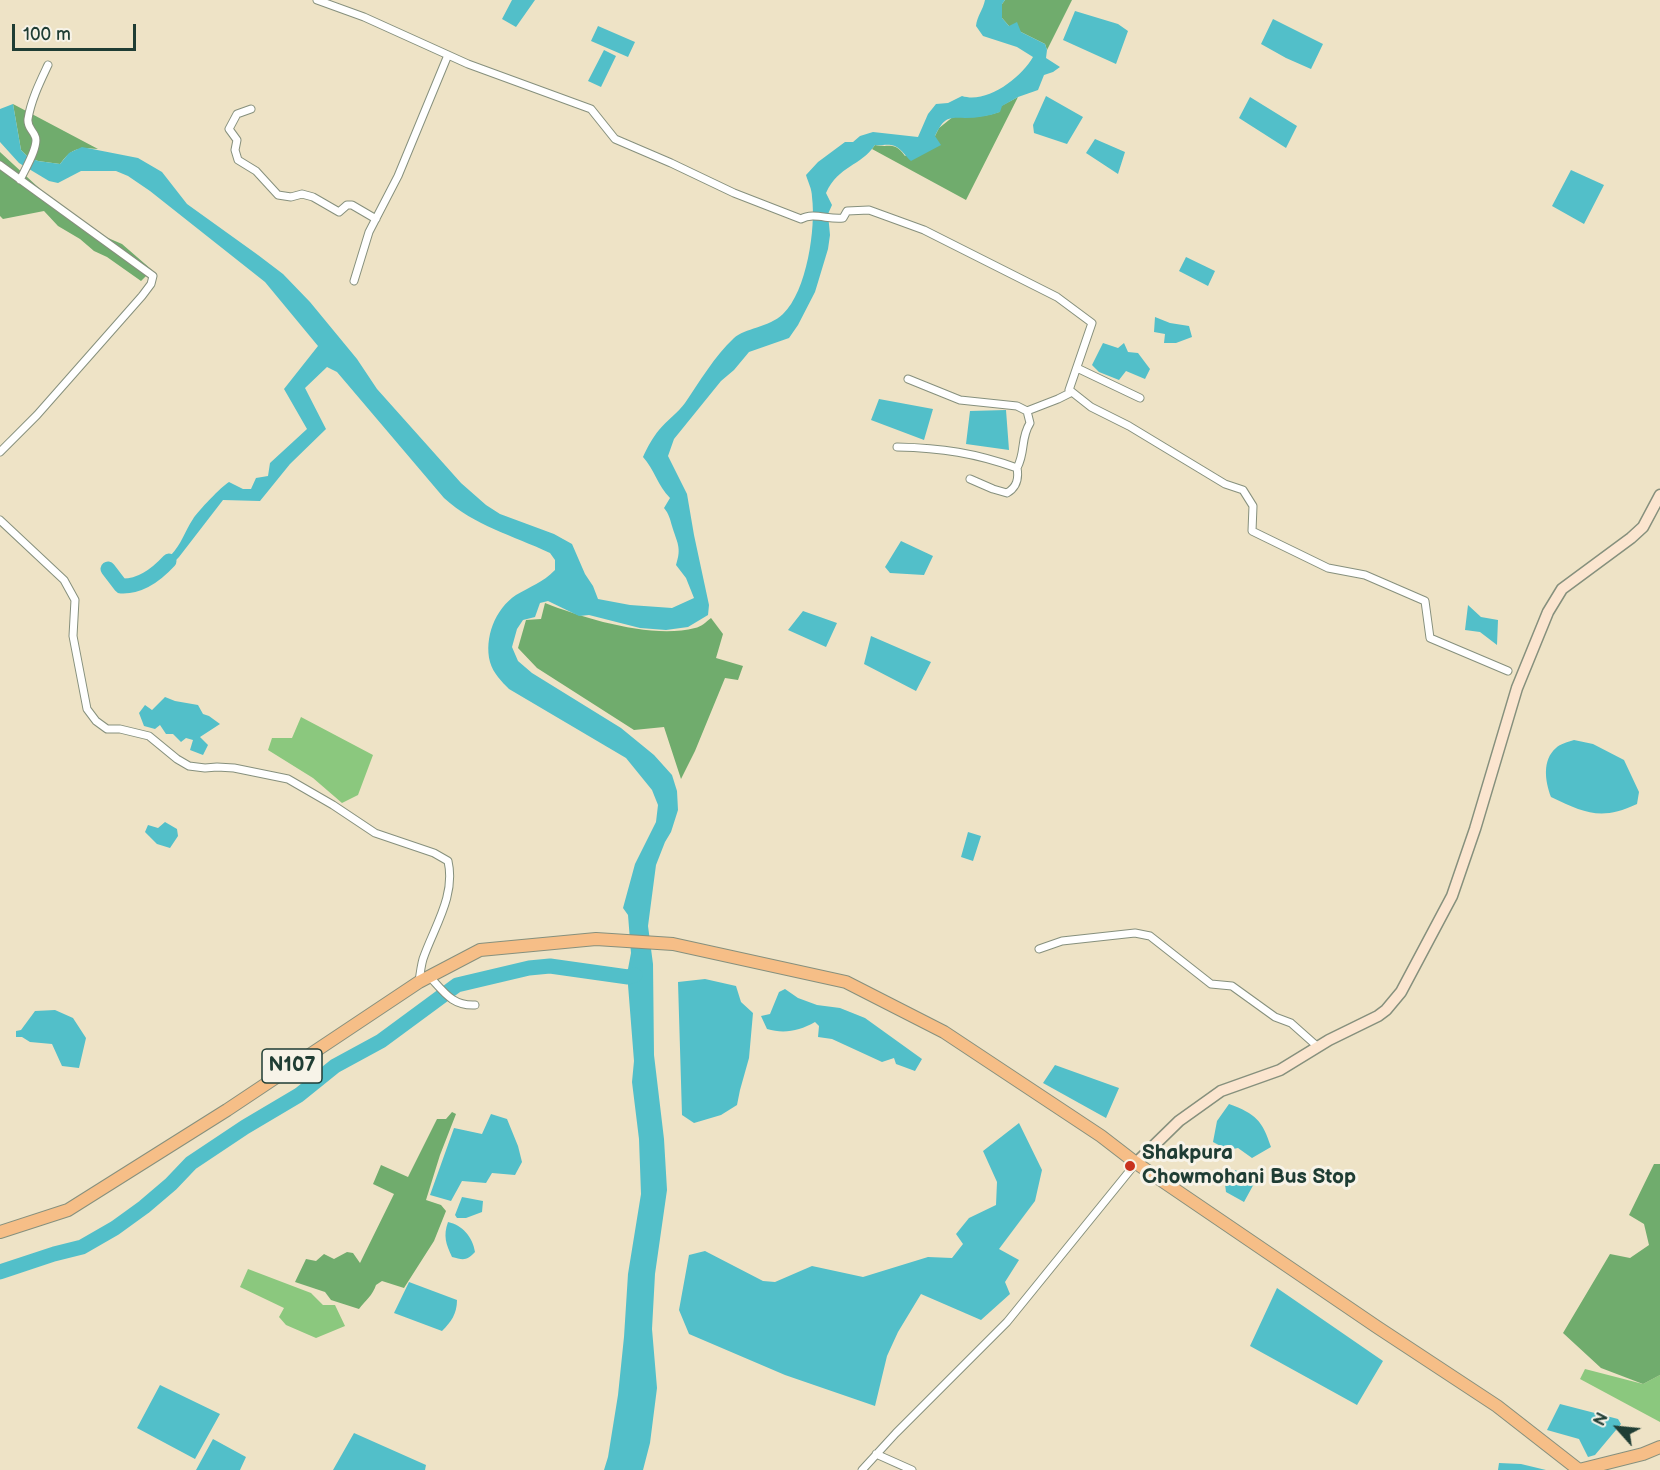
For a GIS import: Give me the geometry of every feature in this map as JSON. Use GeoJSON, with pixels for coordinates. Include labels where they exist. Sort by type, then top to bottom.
{"type":"FeatureCollection","features":[{"type":"Feature","properties":{"kind":"highway","name":"N107"},"geometry":{"type":"LineString","coordinates":[[0,1232],[68,1210],[227,1110],[424,979],[480,950],[596,939],[673,944],[846,982],[944,1032],[1101,1136],[1136,1163],[1497,1406],[1579,1470],[1643,1454],[1660,1447]]}},
{"type":"Feature","properties":{"kind":"main road"},"geometry":{"type":"LineString","coordinates":[[1136,1163],[1179,1121],[1221,1091],[1280,1070],[1317,1047],[1378,1016],[1401,992],[1452,896],[1475,829],[1517,688],[1548,612],[1562,589],[1624,544],[1643,527],[1660,495]]}},
{"type":"Feature","properties":{"kind":"street"},"geometry":{"type":"LineString","coordinates":[[317,0],[364,17],[468,64],[591,109],[615,139],[734,193],[801,219],[808,215],[832,220],[843,218],[847,211],[869,210],[924,230],[1057,297],[1092,323],[1069,390],[1091,407],[1129,426],[1225,484],[1243,490],[1253,506],[1252,531],[1328,568],[1365,575],[1425,601],[1430,638],[1508,671]]}},
{"type":"Feature","properties":{"kind":"street"},"geometry":{"type":"LineString","coordinates":[[354,280],[369,232],[398,176],[448,55]]}},
{"type":"Feature","properties":{"kind":"street"},"geometry":{"type":"LineString","coordinates":[[20,180],[37,140],[27,122],[32,99],[48,65]]}},
{"type":"Feature","properties":{"kind":"street"},"geometry":{"type":"LineString","coordinates":[[250,109],[237,114],[229,129],[237,140],[235,150],[238,160],[256,171],[278,195],[291,197],[302,194],[313,197],[339,212],[347,205],[352,205],[376,219]]}},
{"type":"Feature","properties":{"kind":"street"},"geometry":{"type":"LineString","coordinates":[[0,165],[153,276],[151,284],[142,296],[37,415],[0,452]]}},
{"type":"Feature","properties":{"kind":"street"},"geometry":{"type":"LineString","coordinates":[[1077,368],[1140,398]]}},
{"type":"Feature","properties":{"kind":"street"},"geometry":{"type":"LineString","coordinates":[[908,379],[960,400],[1017,406],[1027,411],[1030,423],[1024,432],[1023,457],[1017,468],[1019,476],[1014,489],[1008,493],[970,479]]}},
{"type":"Feature","properties":{"kind":"street"},"geometry":{"type":"LineString","coordinates":[[1027,411],[1072,392]]}},
{"type":"Feature","properties":{"kind":"street"},"geometry":{"type":"LineString","coordinates":[[897,447],[974,454],[1017,468]]}},
{"type":"Feature","properties":{"kind":"street"},"geometry":{"type":"LineString","coordinates":[[0,520],[70,588],[75,600],[73,636],[87,709],[106,729],[120,729],[149,736],[189,766],[234,768],[288,779],[333,805],[375,834],[434,853],[448,861],[450,869],[448,896],[423,960],[424,979],[438,986],[462,1006],[475,1005]]}},
{"type":"Feature","properties":{"kind":"street"},"geometry":{"type":"LineString","coordinates":[[1039,949],[1062,941],[1136,933],[1150,936],[1211,984],[1232,986],[1275,1017],[1291,1023],[1317,1047]]}},
{"type":"Feature","properties":{"kind":"street"},"geometry":{"type":"LineString","coordinates":[[862,1470],[1006,1322],[1136,1163]]}},
{"type":"Feature","properties":{"kind":"street"},"geometry":{"type":"LineString","coordinates":[[876,1454],[912,1470]]}},
{"type":"Feature","properties":{"kind":"green space"},"geometry":{"type":"Polygon","coordinates":[[[1005,0],[1072,0],[1047,50],[1045,44],[1009,26],[1002,18],[1002,4],[1005,0]]]}},
{"type":"Feature","properties":{"kind":"green space"},"geometry":{"type":"Polygon","coordinates":[[[1018,97],[966,200],[872,149],[875,145],[892,146],[898,148],[905,156],[935,136],[939,128],[954,116],[977,117],[994,114],[999,112],[1001,106],[1018,97]]]}},
{"type":"Feature","properties":{"kind":"green space"},"geometry":{"type":"Polygon","coordinates":[[[13,104],[98,149],[76,150],[60,164],[28,157],[21,150],[13,104]]]}},
{"type":"Feature","properties":{"kind":"green space"},"geometry":{"type":"Polygon","coordinates":[[[0,152],[53,201],[101,235],[122,244],[152,270],[141,281],[58,226],[44,211],[3,219],[0,216],[0,152]]]}},
{"type":"Feature","properties":{"kind":"green space"},"geometry":{"type":"Polygon","coordinates":[[[545,603],[619,626],[659,631],[695,628],[711,618],[723,634],[716,658],[743,666],[738,680],[725,678],[681,779],[664,727],[634,730],[537,668],[518,648],[526,620],[541,619],[545,603]]]}},
{"type":"Feature","properties":{"kind":"green space"},"geometry":{"type":"Polygon","coordinates":[[[301,717],[373,755],[358,795],[342,803],[313,778],[268,750],[272,738],[292,738],[301,717]]]}},
{"type":"Feature","properties":{"kind":"green space"},"geometry":{"type":"Polygon","coordinates":[[[452,1112],[456,1114],[426,1200],[441,1205],[446,1211],[434,1241],[404,1288],[382,1281],[376,1285],[359,1309],[331,1300],[325,1292],[295,1282],[306,1259],[316,1261],[324,1254],[334,1259],[347,1252],[353,1253],[360,1263],[394,1194],[373,1184],[381,1165],[408,1177],[437,1119],[446,1119],[452,1112]]]}},
{"type":"Feature","properties":{"kind":"green space"},"geometry":{"type":"Polygon","coordinates":[[[1654,1164],[1660,1164],[1660,1375],[1643,1384],[1601,1368],[1563,1333],[1610,1254],[1630,1258],[1649,1245],[1644,1224],[1629,1215],[1654,1164]]]}},
{"type":"Feature","properties":{"kind":"green space"},"geometry":{"type":"Polygon","coordinates":[[[248,1269],[311,1293],[323,1305],[335,1305],[345,1326],[316,1338],[286,1325],[279,1317],[284,1308],[240,1287],[248,1269]]]}},
{"type":"Feature","properties":{"kind":"green space"},"geometry":{"type":"Polygon","coordinates":[[[1585,1369],[1643,1384],[1660,1375],[1660,1422],[1580,1379],[1585,1369]]]}},
{"type":"Feature","properties":{"kind":"water"},"geometry":{"type":"Polygon","coordinates":[[[512,0],[535,0],[516,27],[502,19],[512,0]]]}},
{"type":"Feature","properties":{"kind":"water"},"geometry":{"type":"Polygon","coordinates":[[[985,0],[1005,0],[1002,4],[1002,18],[1009,26],[1017,22],[1021,32],[1045,44],[1046,58],[1060,67],[1044,75],[1038,90],[1002,106],[1000,112],[947,120],[935,136],[941,145],[911,161],[894,146],[875,145],[863,158],[843,171],[826,193],[832,205],[828,214],[830,235],[828,249],[815,292],[798,325],[789,338],[749,352],[721,381],[674,439],[668,456],[687,494],[709,605],[708,615],[688,627],[666,630],[640,628],[589,615],[579,616],[548,601],[540,603],[535,617],[523,620],[517,629],[512,647],[518,661],[532,673],[621,728],[654,755],[672,775],[677,791],[678,810],[656,865],[648,926],[653,964],[654,1055],[664,1139],[667,1190],[655,1274],[652,1329],[657,1388],[650,1443],[643,1470],[604,1470],[618,1395],[628,1274],[641,1194],[639,1139],[632,1082],[634,1061],[628,985],[631,953],[628,915],[623,908],[635,864],[656,822],[658,805],[652,790],[626,758],[509,689],[491,666],[490,634],[497,616],[516,595],[555,570],[555,560],[550,553],[468,516],[444,498],[337,372],[327,367],[305,388],[326,429],[290,464],[260,501],[223,500],[179,557],[159,578],[153,570],[174,551],[193,519],[216,493],[229,482],[243,489],[251,489],[256,478],[268,476],[270,463],[307,429],[284,389],[318,346],[265,282],[128,176],[116,171],[81,171],[58,183],[49,181],[19,163],[0,142],[0,109],[13,104],[21,150],[28,157],[38,161],[60,164],[69,153],[82,147],[138,158],[162,172],[187,204],[283,274],[310,302],[357,359],[377,389],[461,483],[486,505],[500,514],[554,534],[572,544],[598,599],[630,605],[672,608],[694,598],[686,578],[676,565],[679,554],[678,545],[664,508],[670,498],[643,457],[646,450],[662,426],[682,407],[727,345],[744,332],[777,319],[791,304],[804,275],[813,225],[812,194],[806,175],[818,162],[845,142],[853,142],[860,136],[873,132],[918,137],[928,114],[936,104],[948,103],[962,96],[982,96],[992,93],[1012,81],[1028,65],[1033,57],[1017,47],[983,36],[976,26],[985,0]]]}},
{"type":"Feature","properties":{"kind":"water"},"geometry":{"type":"Polygon","coordinates":[[[1075,11],[1118,24],[1128,31],[1116,64],[1063,40],[1075,11]]]}},
{"type":"Feature","properties":{"kind":"water"},"geometry":{"type":"Polygon","coordinates":[[[1273,19],[1323,44],[1311,69],[1261,44],[1273,19]]]}},
{"type":"Feature","properties":{"kind":"water"},"geometry":{"type":"Polygon","coordinates":[[[598,26],[635,42],[628,57],[591,41],[598,26]]]}},
{"type":"Feature","properties":{"kind":"water"},"geometry":{"type":"Polygon","coordinates":[[[604,50],[616,56],[601,87],[588,81],[604,50]]]}},
{"type":"Feature","properties":{"kind":"water"},"geometry":{"type":"Polygon","coordinates":[[[1046,96],[1083,117],[1067,144],[1034,133],[1033,125],[1046,96]]]}},
{"type":"Feature","properties":{"kind":"water"},"geometry":{"type":"Polygon","coordinates":[[[1250,97],[1297,126],[1286,148],[1239,118],[1250,97]]]}},
{"type":"Feature","properties":{"kind":"water"},"geometry":{"type":"Polygon","coordinates":[[[1095,139],[1125,152],[1118,174],[1086,153],[1095,139]]]}},
{"type":"Feature","properties":{"kind":"water"},"geometry":{"type":"Polygon","coordinates":[[[1571,170],[1604,185],[1584,224],[1552,206],[1571,170]]]}},
{"type":"Feature","properties":{"kind":"water"},"geometry":{"type":"Polygon","coordinates":[[[1186,257],[1215,271],[1208,286],[1179,271],[1186,257]]]}},
{"type":"Feature","properties":{"kind":"water"},"geometry":{"type":"Polygon","coordinates":[[[1155,317],[1170,323],[1189,326],[1192,337],[1176,343],[1164,343],[1165,334],[1154,332],[1155,317]]]}},
{"type":"Feature","properties":{"kind":"water"},"geometry":{"type":"Polygon","coordinates":[[[1103,343],[1118,348],[1124,343],[1128,352],[1138,353],[1150,369],[1145,379],[1126,371],[1119,380],[1099,372],[1092,365],[1103,343]]]}},
{"type":"Feature","properties":{"kind":"water"},"geometry":{"type":"Polygon","coordinates":[[[879,399],[933,409],[924,440],[871,420],[879,399]]]}},
{"type":"Feature","properties":{"kind":"water"},"geometry":{"type":"Polygon","coordinates":[[[1006,410],[1009,450],[966,444],[970,411],[1006,410]]]}},
{"type":"Feature","properties":{"kind":"water"},"geometry":{"type":"Polygon","coordinates":[[[901,541],[933,556],[924,575],[890,573],[885,567],[901,541]]]}},
{"type":"Feature","properties":{"kind":"water"},"geometry":{"type":"Polygon","coordinates":[[[1468,605],[1481,617],[1498,620],[1497,645],[1480,632],[1465,630],[1468,605]]]}},
{"type":"Feature","properties":{"kind":"water"},"geometry":{"type":"Polygon","coordinates":[[[803,611],[837,623],[826,647],[788,630],[803,611]]]}},
{"type":"Feature","properties":{"kind":"water"},"geometry":{"type":"Polygon","coordinates":[[[871,636],[931,662],[916,691],[864,664],[871,636]]]}},
{"type":"Feature","properties":{"kind":"water"},"geometry":{"type":"Polygon","coordinates":[[[165,697],[198,705],[203,714],[220,724],[200,737],[208,745],[203,755],[190,750],[193,740],[186,738],[181,742],[173,734],[166,734],[160,725],[155,729],[144,726],[139,713],[145,705],[152,710],[165,697]]]}},
{"type":"Feature","properties":{"kind":"water"},"geometry":{"type":"Polygon","coordinates":[[[1574,740],[1593,744],[1624,760],[1639,792],[1637,804],[1613,812],[1593,813],[1551,797],[1546,778],[1548,758],[1558,747],[1574,740]]]}},
{"type":"Feature","properties":{"kind":"water"},"geometry":{"type":"Polygon","coordinates":[[[165,822],[177,829],[178,836],[170,848],[157,844],[145,832],[148,825],[158,828],[165,822]]]}},
{"type":"Feature","properties":{"kind":"water"},"geometry":{"type":"Polygon","coordinates":[[[968,832],[981,836],[973,861],[961,857],[968,832]]]}},
{"type":"Feature","properties":{"kind":"water"},"geometry":{"type":"Polygon","coordinates":[[[705,979],[736,986],[741,1002],[753,1013],[749,1058],[737,1105],[721,1115],[694,1123],[682,1115],[678,982],[705,979]]]}},
{"type":"Feature","properties":{"kind":"water"},"geometry":{"type":"Polygon","coordinates":[[[785,989],[798,998],[817,1005],[840,1008],[865,1018],[922,1059],[915,1071],[896,1064],[894,1058],[882,1062],[832,1039],[818,1037],[819,1026],[815,1022],[791,1031],[767,1029],[761,1016],[770,1014],[779,992],[785,989]]]}},
{"type":"Feature","properties":{"kind":"water"},"geometry":{"type":"Polygon","coordinates":[[[55,1010],[73,1018],[86,1038],[79,1068],[62,1066],[52,1044],[30,1042],[22,1037],[16,1037],[16,1031],[21,1030],[35,1011],[55,1010]]]}},
{"type":"Feature","properties":{"kind":"water"},"geometry":{"type":"Polygon","coordinates":[[[1055,1065],[1119,1088],[1106,1118],[1043,1083],[1055,1065]]]}},
{"type":"Feature","properties":{"kind":"water"},"geometry":{"type":"Polygon","coordinates":[[[1229,1104],[1246,1111],[1257,1119],[1271,1147],[1252,1158],[1238,1148],[1228,1150],[1213,1142],[1217,1121],[1229,1104]]]}},
{"type":"Feature","properties":{"kind":"water"},"geometry":{"type":"Polygon","coordinates":[[[491,1114],[507,1119],[518,1146],[522,1162],[515,1175],[492,1173],[486,1183],[462,1181],[451,1201],[430,1195],[454,1128],[482,1134],[491,1114]]]}},
{"type":"Feature","properties":{"kind":"water"},"geometry":{"type":"Polygon","coordinates":[[[1019,1123],[1042,1170],[1035,1201],[999,1249],[1019,1260],[1005,1282],[1010,1294],[981,1320],[921,1294],[898,1332],[887,1356],[875,1406],[785,1375],[689,1334],[679,1310],[689,1255],[705,1251],[763,1281],[775,1282],[812,1266],[863,1277],[928,1257],[952,1258],[963,1244],[956,1234],[969,1218],[996,1205],[997,1182],[983,1151],[1019,1123]]]}},
{"type":"Feature","properties":{"kind":"water"},"geometry":{"type":"Polygon","coordinates":[[[1235,1170],[1256,1180],[1244,1202],[1226,1192],[1225,1184],[1235,1170]]]}},
{"type":"Feature","properties":{"kind":"water"},"geometry":{"type":"Polygon","coordinates":[[[462,1197],[483,1201],[482,1212],[466,1218],[457,1218],[455,1215],[462,1197]]]}},
{"type":"Feature","properties":{"kind":"water"},"geometry":{"type":"Polygon","coordinates":[[[448,1222],[458,1226],[469,1237],[475,1252],[470,1257],[462,1259],[452,1257],[446,1240],[448,1222]]]}},
{"type":"Feature","properties":{"kind":"water"},"geometry":{"type":"Polygon","coordinates":[[[409,1282],[457,1300],[453,1317],[442,1331],[394,1313],[409,1282]]]}},
{"type":"Feature","properties":{"kind":"water"},"geometry":{"type":"Polygon","coordinates":[[[1277,1288],[1383,1361],[1357,1405],[1250,1346],[1277,1288]]]}},
{"type":"Feature","properties":{"kind":"water"},"geometry":{"type":"Polygon","coordinates":[[[160,1385],[220,1414],[195,1459],[137,1428],[160,1385]]]}},
{"type":"Feature","properties":{"kind":"water"},"geometry":{"type":"Polygon","coordinates":[[[1560,1404],[1618,1419],[1621,1424],[1595,1455],[1588,1457],[1579,1439],[1547,1430],[1560,1404]]]}},
{"type":"Feature","properties":{"kind":"water"},"geometry":{"type":"Polygon","coordinates":[[[354,1433],[426,1465],[425,1470],[333,1470],[354,1433]]]}},
{"type":"Feature","properties":{"kind":"water"},"geometry":{"type":"Polygon","coordinates":[[[213,1439],[246,1457],[240,1470],[196,1470],[213,1439]]]}},
{"type":"Feature","properties":{"kind":"water"},"geometry":{"type":"Polygon","coordinates":[[[1499,1463],[1521,1464],[1546,1470],[1498,1470],[1499,1463]]]}},
{"type":"Feature","properties":{"kind":"waterway"},"geometry":{"type":"LineString","coordinates":[[108,569],[121,586],[128,586],[148,579],[169,561]]}},
{"type":"Feature","properties":{"kind":"waterway"},"geometry":{"type":"LineString","coordinates":[[0,1272],[82,1247],[115,1228],[171,1184],[191,1163],[299,1095],[335,1066],[381,1041],[457,985],[529,968],[550,966],[628,977],[635,975]]}},
{"type":"Feature","properties":{"kind":"place","name":"Shakpura Chowmohani Bus Stop"},"geometry":{"type":"Point","coordinates":[1130,1166]}}]}
